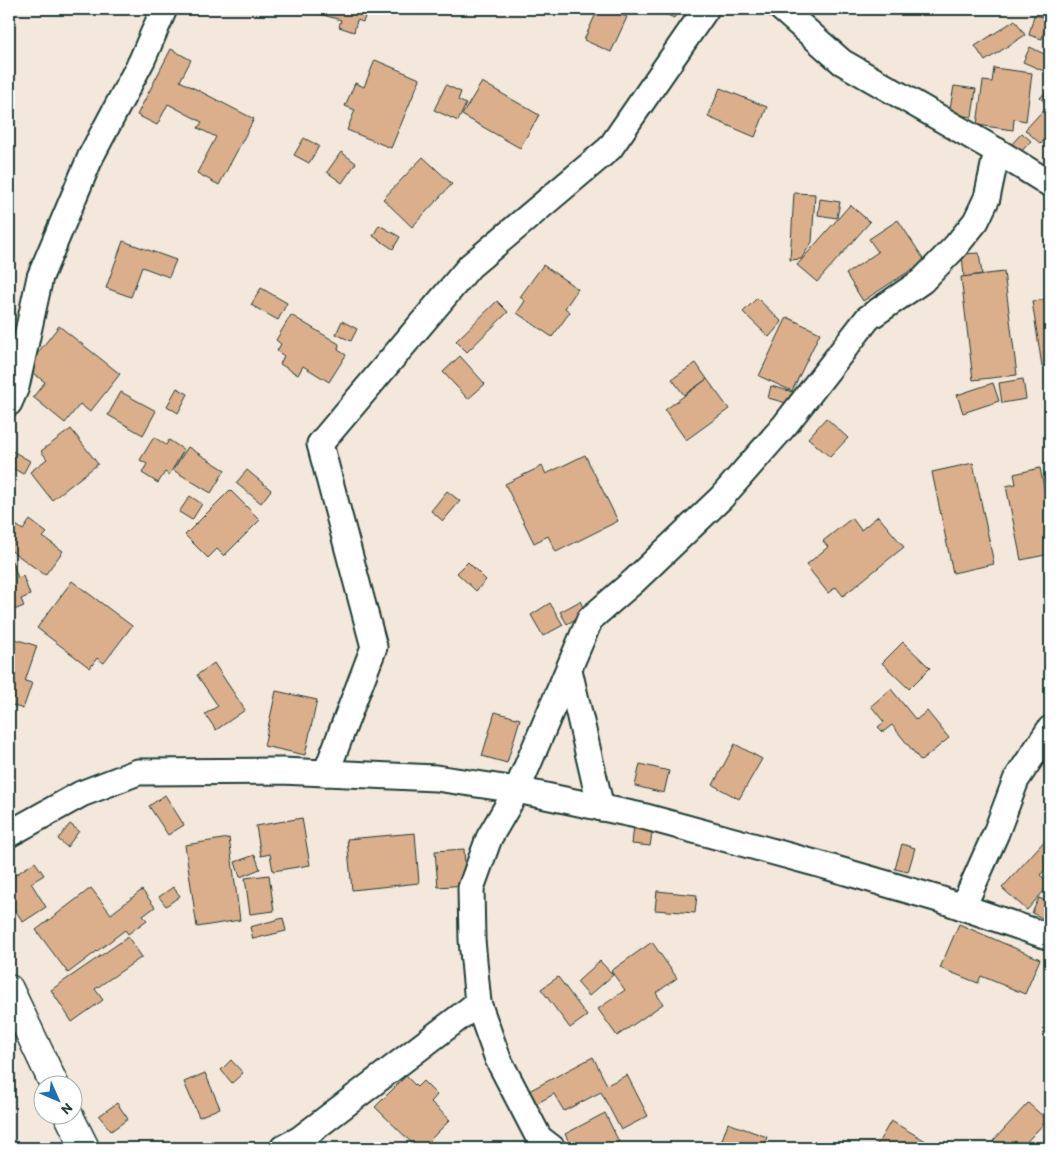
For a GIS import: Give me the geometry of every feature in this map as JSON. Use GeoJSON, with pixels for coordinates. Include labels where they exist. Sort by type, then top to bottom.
{"type":"FeatureCollection","features":[{"type":"Feature","properties":{"kind":"main road"},"geometry":{"type":"LineString","coordinates":[[9,989],[49,1074]]}},
{"type":"Feature","properties":{"kind":"main road"},"geometry":{"type":"LineString","coordinates":[[73,1124],[85,1148]]}},
{"type":"Feature","properties":{"kind":"street"},"geometry":{"type":"LineString","coordinates":[[9,403],[16,387],[40,277],[91,156],[142,60],[164,9]]}},
{"type":"Feature","properties":{"kind":"street"},"geometry":{"type":"LineString","coordinates":[[326,773],[374,647],[320,444],[470,266],[610,148],[706,9]]}},
{"type":"Feature","properties":{"kind":"street"},"geometry":{"type":"LineString","coordinates":[[782,9],[842,62],[997,151],[1050,184]]}},
{"type":"Feature","properties":{"kind":"street"},"geometry":{"type":"LineString","coordinates":[[552,1148],[539,1138],[498,1059],[478,1003],[472,940],[471,888],[489,838],[517,790],[590,619],[634,581],[721,498],[785,425],[868,318],[922,281],[976,222],[987,198],[997,151]]}},
{"type":"Feature","properties":{"kind":"street"},"geometry":{"type":"LineString","coordinates":[[569,670],[601,808]]}},
{"type":"Feature","properties":{"kind":"street"},"geometry":{"type":"LineString","coordinates":[[963,907],[996,833],[1016,780],[1050,729]]}},
{"type":"Feature","properties":{"kind":"street"},"geometry":{"type":"LineString","coordinates":[[9,834],[81,794],[138,772],[280,771],[436,778],[517,790],[646,817],[822,865],[963,907],[1050,937]]}},
{"type":"Feature","properties":{"kind":"street"},"geometry":{"type":"LineString","coordinates":[[283,1148],[300,1139],[478,1003]]}},
{"type":"Feature","properties":{"kind":"building"},"geometry":{"type":"Polygon","coordinates":[[[317,9],[368,9],[363,22],[357,20],[354,32],[339,27],[341,20],[316,13],[317,9]]]}},
{"type":"Feature","properties":{"kind":"building"},"geometry":{"type":"Polygon","coordinates":[[[598,9],[608,9],[627,17],[611,52],[584,40],[598,9]]]}},
{"type":"Feature","properties":{"kind":"building"},"geometry":{"type":"Polygon","coordinates":[[[655,9],[679,9],[674,18],[655,9]]]}},
{"type":"Feature","properties":{"kind":"building"},"geometry":{"type":"Polygon","coordinates":[[[1034,15],[1047,18],[1042,39],[1029,35],[1034,15]]]}},
{"type":"Feature","properties":{"kind":"building"},"geometry":{"type":"Polygon","coordinates":[[[1015,20],[1025,35],[985,61],[975,46],[1015,20]]]}},
{"type":"Feature","properties":{"kind":"building"},"geometry":{"type":"Polygon","coordinates":[[[1030,47],[1050,57],[1044,71],[1023,62],[1030,47]]]}},
{"type":"Feature","properties":{"kind":"building"},"geometry":{"type":"Polygon","coordinates":[[[171,49],[191,60],[180,81],[254,119],[219,185],[197,173],[216,137],[198,128],[202,122],[168,104],[157,125],[137,115],[171,49]]]}},
{"type":"Feature","properties":{"kind":"building"},"geometry":{"type":"Polygon","coordinates":[[[375,60],[420,79],[391,148],[347,130],[355,110],[345,106],[355,83],[364,87],[375,60]]]}},
{"type":"Feature","properties":{"kind":"building"},"geometry":{"type":"Polygon","coordinates":[[[994,68],[1032,73],[1026,121],[1014,119],[1013,130],[977,125],[983,81],[992,82],[994,68]]]}},
{"type":"Feature","properties":{"kind":"building"},"geometry":{"type":"Polygon","coordinates":[[[482,82],[539,115],[520,148],[462,115],[482,82]]]}},
{"type":"Feature","properties":{"kind":"building"},"geometry":{"type":"Polygon","coordinates":[[[446,85],[461,92],[458,100],[466,104],[458,121],[434,110],[446,85]]]}},
{"type":"Feature","properties":{"kind":"building"},"geometry":{"type":"Polygon","coordinates":[[[954,86],[976,89],[972,117],[949,114],[954,86]]]}},
{"type":"Feature","properties":{"kind":"building"},"geometry":{"type":"Polygon","coordinates":[[[1050,87],[1050,134],[1041,144],[1025,130],[1048,105],[1040,98],[1050,87]]]}},
{"type":"Feature","properties":{"kind":"building"},"geometry":{"type":"Polygon","coordinates":[[[720,88],[767,107],[755,137],[708,117],[720,88]]]}},
{"type":"Feature","properties":{"kind":"building"},"geometry":{"type":"Polygon","coordinates":[[[1022,133],[1031,141],[1018,155],[1009,147],[1022,133]]]}},
{"type":"Feature","properties":{"kind":"building"},"geometry":{"type":"Polygon","coordinates":[[[304,138],[319,146],[309,163],[294,155],[304,138]]]}},
{"type":"Feature","properties":{"kind":"building"},"geometry":{"type":"Polygon","coordinates":[[[341,152],[356,163],[342,183],[327,172],[341,152]]]}},
{"type":"Feature","properties":{"kind":"building"},"geometry":{"type":"Polygon","coordinates":[[[423,157],[452,184],[412,227],[383,199],[423,157]]]}},
{"type":"Feature","properties":{"kind":"building"},"geometry":{"type":"Polygon","coordinates":[[[794,193],[815,194],[812,242],[801,259],[790,260],[794,193]]]}},
{"type":"Feature","properties":{"kind":"building"},"geometry":{"type":"Polygon","coordinates":[[[820,199],[840,202],[837,218],[818,215],[820,199]]]}},
{"type":"Feature","properties":{"kind":"building"},"geometry":{"type":"Polygon","coordinates":[[[850,205],[870,222],[817,282],[797,265],[850,205]]]}},
{"type":"Feature","properties":{"kind":"building"},"geometry":{"type":"Polygon","coordinates":[[[898,220],[925,261],[863,301],[846,274],[878,252],[869,239],[898,220]]]}},
{"type":"Feature","properties":{"kind":"building"},"geometry":{"type":"Polygon","coordinates":[[[379,225],[400,237],[393,249],[373,236],[379,225]]]}},
{"type":"Feature","properties":{"kind":"building"},"geometry":{"type":"Polygon","coordinates":[[[123,241],[176,260],[169,277],[142,267],[131,297],[106,288],[123,241]]]}},
{"type":"Feature","properties":{"kind":"building"},"geometry":{"type":"Polygon","coordinates":[[[979,253],[982,274],[964,277],[962,254],[979,253]]]}},
{"type":"Feature","properties":{"kind":"building"},"geometry":{"type":"Polygon","coordinates":[[[543,265],[578,289],[565,308],[570,312],[552,337],[517,313],[525,301],[520,297],[543,265]]]}},
{"type":"Feature","properties":{"kind":"building"},"geometry":{"type":"Polygon","coordinates":[[[1004,272],[1017,375],[973,380],[961,277],[1004,272]]]}},
{"type":"Feature","properties":{"kind":"building"},"geometry":{"type":"Polygon","coordinates":[[[261,288],[287,303],[278,320],[251,305],[261,288]]]}},
{"type":"Feature","properties":{"kind":"building"},"geometry":{"type":"Polygon","coordinates":[[[757,298],[782,322],[769,337],[743,312],[757,298]]]}},
{"type":"Feature","properties":{"kind":"building"},"geometry":{"type":"Polygon","coordinates":[[[1050,299],[1050,365],[1042,366],[1032,301],[1050,299]]]}},
{"type":"Feature","properties":{"kind":"building"},"geometry":{"type":"Polygon","coordinates":[[[497,301],[508,312],[467,352],[456,341],[497,301]]]}},
{"type":"Feature","properties":{"kind":"building"},"geometry":{"type":"Polygon","coordinates":[[[291,315],[339,344],[338,350],[346,355],[329,382],[303,366],[298,375],[280,364],[284,356],[277,351],[281,344],[276,340],[291,315]]]}},
{"type":"Feature","properties":{"kind":"building"},"geometry":{"type":"Polygon","coordinates":[[[787,317],[820,333],[792,391],[759,376],[787,317]]]}},
{"type":"Feature","properties":{"kind":"building"},"geometry":{"type":"Polygon","coordinates":[[[342,321],[357,329],[351,341],[336,334],[342,321]]]}},
{"type":"Feature","properties":{"kind":"building"},"geometry":{"type":"Polygon","coordinates":[[[59,326],[120,374],[90,412],[80,404],[65,423],[33,397],[45,382],[26,368],[59,326]]]}},
{"type":"Feature","properties":{"kind":"building"},"geometry":{"type":"Polygon","coordinates":[[[460,356],[485,384],[468,399],[443,372],[460,356]]]}},
{"type":"Feature","properties":{"kind":"building"},"geometry":{"type":"Polygon","coordinates":[[[696,363],[707,379],[684,395],[672,379],[696,363]]]}},
{"type":"Feature","properties":{"kind":"building"},"geometry":{"type":"Polygon","coordinates":[[[707,379],[729,409],[686,440],[665,410],[707,379]]]}},
{"type":"Feature","properties":{"kind":"building"},"geometry":{"type":"Polygon","coordinates":[[[1023,379],[1026,399],[1002,403],[999,383],[1023,379]]]}},
{"type":"Feature","properties":{"kind":"building"},"geometry":{"type":"Polygon","coordinates":[[[993,383],[999,401],[963,413],[957,395],[993,383]]]}},
{"type":"Feature","properties":{"kind":"building"},"geometry":{"type":"Polygon","coordinates":[[[771,386],[793,392],[790,404],[768,398],[771,386]]]}},
{"type":"Feature","properties":{"kind":"building"},"geometry":{"type":"Polygon","coordinates":[[[177,388],[188,394],[178,413],[167,406],[177,388]]]}},
{"type":"Feature","properties":{"kind":"building"},"geometry":{"type":"Polygon","coordinates":[[[121,392],[156,411],[143,435],[108,415],[121,392]]]}},
{"type":"Feature","properties":{"kind":"building"},"geometry":{"type":"Polygon","coordinates":[[[826,418],[848,438],[830,457],[808,438],[826,418]]]}},
{"type":"Feature","properties":{"kind":"building"},"geometry":{"type":"Polygon","coordinates":[[[71,429],[98,464],[52,500],[30,472],[47,459],[41,451],[71,429]]]}},
{"type":"Feature","properties":{"kind":"building"},"geometry":{"type":"Polygon","coordinates":[[[154,437],[166,445],[169,440],[184,450],[169,475],[165,472],[158,483],[142,473],[147,464],[140,460],[154,437]]]}},
{"type":"Feature","properties":{"kind":"building"},"geometry":{"type":"Polygon","coordinates":[[[188,447],[225,470],[211,493],[173,470],[188,447]]]}},
{"type":"Feature","properties":{"kind":"building"},"geometry":{"type":"Polygon","coordinates":[[[9,449],[30,461],[23,474],[9,466],[9,449]]]}},
{"type":"Feature","properties":{"kind":"building"},"geometry":{"type":"Polygon","coordinates":[[[585,455],[618,521],[556,552],[548,536],[534,543],[505,484],[542,466],[546,474],[585,455]]]}},
{"type":"Feature","properties":{"kind":"building"},"geometry":{"type":"Polygon","coordinates":[[[973,463],[994,564],[953,573],[932,472],[973,463]]]}},
{"type":"Feature","properties":{"kind":"building"},"geometry":{"type":"Polygon","coordinates":[[[1040,468],[1050,517],[1050,554],[1021,560],[1006,486],[1016,484],[1014,474],[1040,468]]]}},
{"type":"Feature","properties":{"kind":"building"},"geometry":{"type":"Polygon","coordinates":[[[247,470],[271,490],[261,503],[236,483],[247,470]]]}},
{"type":"Feature","properties":{"kind":"building"},"geometry":{"type":"Polygon","coordinates":[[[230,490],[260,520],[224,556],[217,549],[208,558],[185,535],[230,490]]]}},
{"type":"Feature","properties":{"kind":"building"},"geometry":{"type":"Polygon","coordinates":[[[447,491],[460,501],[443,521],[431,511],[447,491]]]}},
{"type":"Feature","properties":{"kind":"building"},"geometry":{"type":"Polygon","coordinates":[[[190,496],[202,504],[192,520],[179,512],[190,496]]]}},
{"type":"Feature","properties":{"kind":"building"},"geometry":{"type":"Polygon","coordinates":[[[878,516],[904,547],[843,596],[836,587],[828,593],[806,565],[828,547],[823,541],[852,518],[861,530],[878,516]]]}},
{"type":"Feature","properties":{"kind":"building"},"geometry":{"type":"Polygon","coordinates":[[[9,520],[23,530],[30,520],[47,533],[43,537],[63,551],[45,575],[9,549],[9,520]]]}},
{"type":"Feature","properties":{"kind":"building"},"geometry":{"type":"Polygon","coordinates":[[[12,561],[18,578],[23,576],[30,595],[21,599],[24,606],[9,612],[9,562],[12,561]]]}},
{"type":"Feature","properties":{"kind":"building"},"geometry":{"type":"Polygon","coordinates":[[[468,562],[486,580],[476,591],[457,573],[468,562]]]}},
{"type":"Feature","properties":{"kind":"building"},"geometry":{"type":"Polygon","coordinates":[[[72,581],[132,626],[104,663],[97,658],[90,668],[37,628],[72,581]]]}},
{"type":"Feature","properties":{"kind":"building"},"geometry":{"type":"Polygon","coordinates":[[[580,601],[586,613],[567,624],[560,612],[580,601]]]}},
{"type":"Feature","properties":{"kind":"building"},"geometry":{"type":"Polygon","coordinates":[[[550,603],[563,625],[543,636],[531,615],[550,603]]]}},
{"type":"Feature","properties":{"kind":"building"},"geometry":{"type":"Polygon","coordinates":[[[9,637],[37,646],[25,681],[32,683],[23,709],[9,704],[9,637]]]}},
{"type":"Feature","properties":{"kind":"building"},"geometry":{"type":"Polygon","coordinates":[[[903,642],[930,668],[909,689],[882,663],[903,642]]]}},
{"type":"Feature","properties":{"kind":"building"},"geometry":{"type":"Polygon","coordinates":[[[214,663],[245,710],[216,730],[205,714],[218,706],[197,675],[214,663]]]}},
{"type":"Feature","properties":{"kind":"building"},"geometry":{"type":"Polygon","coordinates":[[[891,689],[916,720],[927,711],[949,738],[921,761],[892,725],[883,732],[878,727],[884,722],[871,706],[891,689]]]}},
{"type":"Feature","properties":{"kind":"building"},"geometry":{"type":"Polygon","coordinates":[[[276,691],[317,700],[305,755],[264,746],[276,691]]]}},
{"type":"Feature","properties":{"kind":"building"},"geometry":{"type":"Polygon","coordinates":[[[495,712],[520,719],[507,763],[482,756],[495,712]]]}},
{"type":"Feature","properties":{"kind":"building"},"geometry":{"type":"Polygon","coordinates":[[[735,744],[762,759],[739,799],[713,785],[735,744]]]}},
{"type":"Feature","properties":{"kind":"building"},"geometry":{"type":"Polygon","coordinates":[[[640,764],[669,771],[664,793],[635,786],[640,764]]]}},
{"type":"Feature","properties":{"kind":"building"},"geometry":{"type":"Polygon","coordinates":[[[165,795],[184,825],[168,835],[149,806],[165,795]]]}},
{"type":"Feature","properties":{"kind":"building"},"geometry":{"type":"Polygon","coordinates":[[[302,818],[310,865],[273,871],[270,854],[261,856],[256,826],[302,818]]]}},
{"type":"Feature","properties":{"kind":"building"},"geometry":{"type":"Polygon","coordinates":[[[70,824],[79,831],[67,847],[58,839],[70,824]]]}},
{"type":"Feature","properties":{"kind":"building"},"geometry":{"type":"Polygon","coordinates":[[[634,825],[653,827],[650,846],[632,844],[634,825]]]}},
{"type":"Feature","properties":{"kind":"building"},"geometry":{"type":"Polygon","coordinates":[[[415,833],[419,883],[352,890],[347,839],[415,833]]]}},
{"type":"Feature","properties":{"kind":"building"},"geometry":{"type":"Polygon","coordinates":[[[229,838],[240,920],[197,927],[185,845],[229,838]]]}},
{"type":"Feature","properties":{"kind":"building"},"geometry":{"type":"Polygon","coordinates":[[[1047,838],[1050,841],[1050,864],[1040,875],[1050,884],[1027,910],[1002,888],[1047,838]]]}},
{"type":"Feature","properties":{"kind":"building"},"geometry":{"type":"Polygon","coordinates":[[[902,844],[915,848],[908,872],[895,869],[902,844]]]}},
{"type":"Feature","properties":{"kind":"building"},"geometry":{"type":"Polygon","coordinates":[[[464,849],[466,885],[438,887],[435,851],[464,849]]]}},
{"type":"Feature","properties":{"kind":"building"},"geometry":{"type":"Polygon","coordinates":[[[255,855],[260,869],[240,877],[235,862],[255,855]]]}},
{"type":"Feature","properties":{"kind":"building"},"geometry":{"type":"Polygon","coordinates":[[[35,862],[44,875],[31,883],[46,907],[23,922],[9,901],[9,879],[35,862]]]}},
{"type":"Feature","properties":{"kind":"building"},"geometry":{"type":"Polygon","coordinates":[[[269,875],[274,911],[250,914],[245,878],[269,875]]]}},
{"type":"Feature","properties":{"kind":"building"},"geometry":{"type":"Polygon","coordinates":[[[173,887],[180,896],[166,906],[159,897],[173,887]]]}},
{"type":"Feature","properties":{"kind":"building"},"geometry":{"type":"Polygon","coordinates":[[[91,888],[111,914],[142,890],[155,907],[143,916],[147,920],[128,934],[125,930],[68,973],[36,930],[91,888]]]}},
{"type":"Feature","properties":{"kind":"building"},"geometry":{"type":"Polygon","coordinates":[[[657,891],[697,895],[695,913],[655,910],[657,891]]]}},
{"type":"Feature","properties":{"kind":"building"},"geometry":{"type":"Polygon","coordinates":[[[1039,898],[1050,903],[1050,922],[1032,913],[1039,898]]]}},
{"type":"Feature","properties":{"kind":"building"},"geometry":{"type":"Polygon","coordinates":[[[283,918],[286,931],[253,939],[250,927],[283,918]]]}},
{"type":"Feature","properties":{"kind":"building"},"geometry":{"type":"Polygon","coordinates":[[[959,924],[1040,959],[1025,994],[981,976],[978,983],[940,968],[959,924]]]}},
{"type":"Feature","properties":{"kind":"building"},"geometry":{"type":"Polygon","coordinates":[[[128,937],[142,957],[95,989],[103,1000],[72,1022],[51,990],[128,937]]]}},
{"type":"Feature","properties":{"kind":"building"},"geometry":{"type":"Polygon","coordinates":[[[652,942],[677,978],[656,993],[663,1004],[617,1036],[598,1009],[625,990],[611,971],[652,942]]]}},
{"type":"Feature","properties":{"kind":"building"},"geometry":{"type":"Polygon","coordinates":[[[600,961],[613,975],[589,996],[577,982],[600,961]]]}},
{"type":"Feature","properties":{"kind":"building"},"geometry":{"type":"Polygon","coordinates":[[[558,977],[587,1016],[570,1028],[541,989],[558,977]]]}},
{"type":"Feature","properties":{"kind":"building"},"geometry":{"type":"Polygon","coordinates":[[[593,1057],[607,1085],[627,1075],[648,1116],[621,1130],[601,1092],[564,1111],[554,1094],[534,1105],[527,1092],[593,1057]]]}},
{"type":"Feature","properties":{"kind":"building"},"geometry":{"type":"Polygon","coordinates":[[[231,1060],[243,1073],[232,1083],[221,1070],[231,1060]]]}},
{"type":"Feature","properties":{"kind":"building"},"geometry":{"type":"Polygon","coordinates":[[[205,1073],[220,1108],[199,1117],[184,1082],[205,1073]]]}},
{"type":"Feature","properties":{"kind":"building"},"geometry":{"type":"Polygon","coordinates":[[[406,1076],[417,1087],[423,1081],[437,1095],[431,1102],[450,1120],[422,1148],[417,1148],[375,1107],[406,1076]]]}},
{"type":"Feature","properties":{"kind":"building"},"geometry":{"type":"Polygon","coordinates":[[[117,1103],[128,1119],[111,1131],[99,1116],[117,1103]]]}},
{"type":"Feature","properties":{"kind":"building"},"geometry":{"type":"Polygon","coordinates":[[[1028,1103],[1047,1120],[1021,1148],[1001,1148],[993,1141],[1028,1103]]]}},
{"type":"Feature","properties":{"kind":"building"},"geometry":{"type":"Polygon","coordinates":[[[605,1113],[619,1142],[605,1148],[572,1148],[565,1134],[605,1113]]]}},
{"type":"Feature","properties":{"kind":"building"},"geometry":{"type":"Polygon","coordinates":[[[891,1121],[938,1148],[875,1148],[891,1121]]]}},
{"type":"Feature","properties":{"kind":"building"},"geometry":{"type":"Polygon","coordinates":[[[728,1123],[767,1137],[763,1148],[719,1148],[728,1123]]]}}]}
